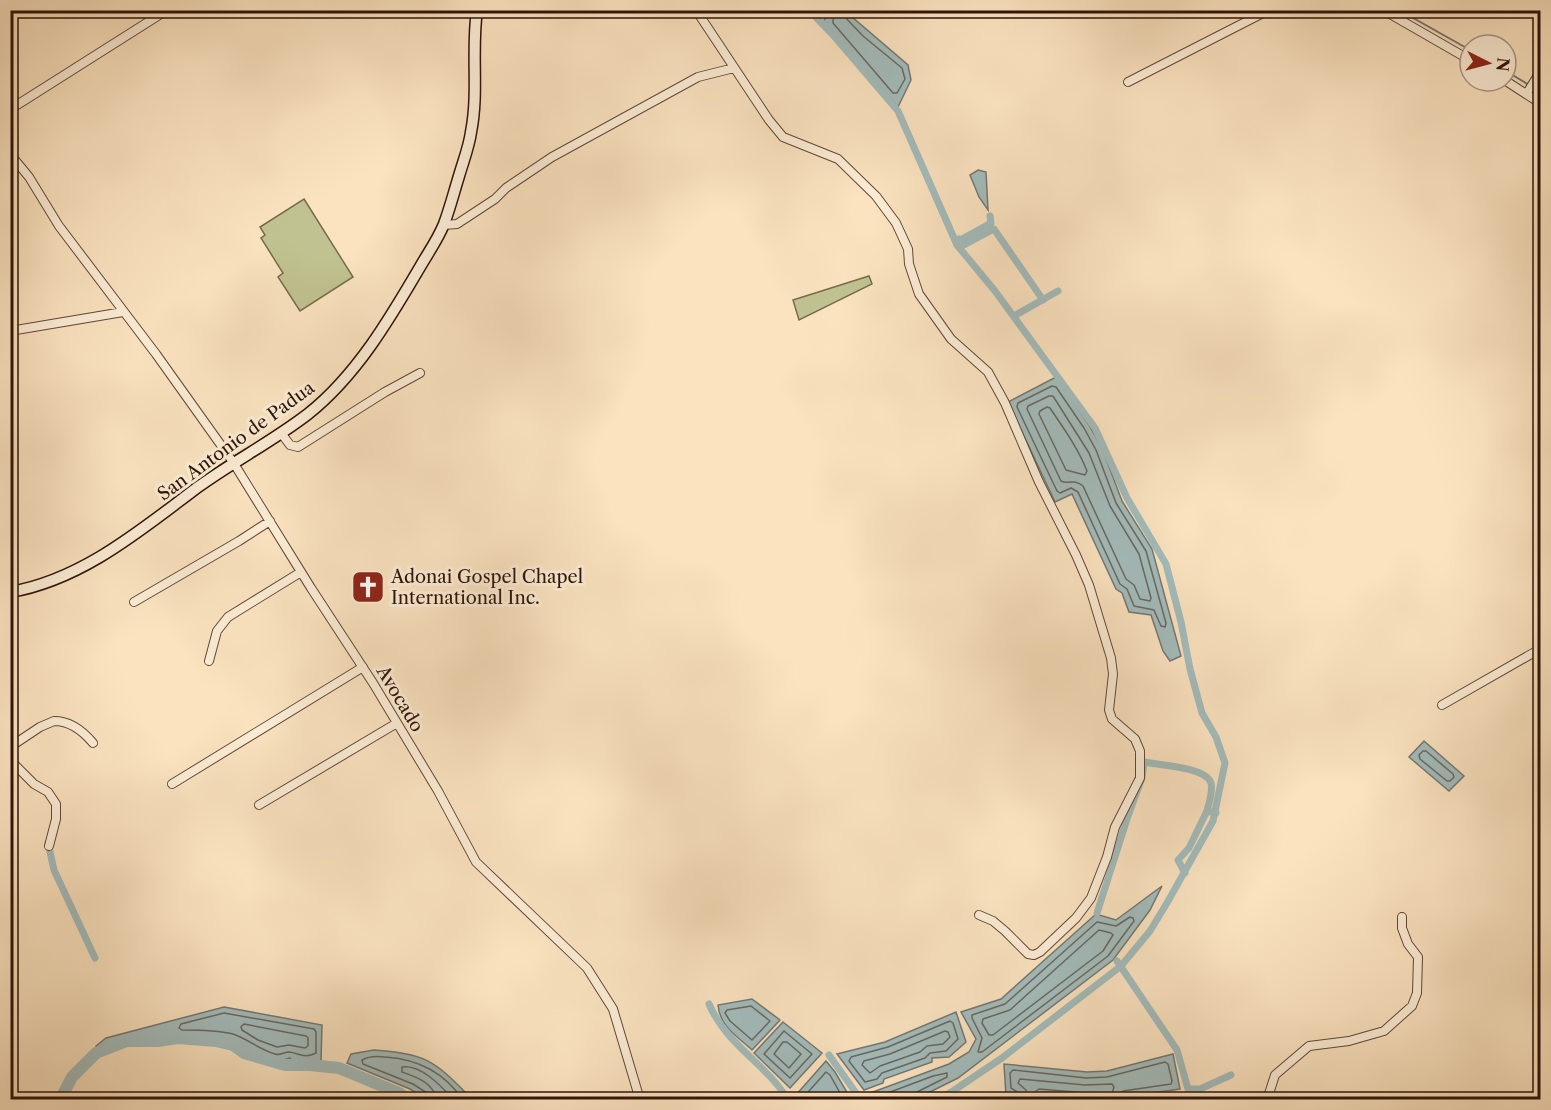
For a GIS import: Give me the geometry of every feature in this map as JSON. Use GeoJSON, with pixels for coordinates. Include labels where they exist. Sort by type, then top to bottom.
{"type":"FeatureCollection","features":[{"type":"Feature","properties":{"kind":"street"},"geometry":{"type":"LineString","coordinates":[[10,99],[17,105],[167,10]]}},
{"type":"Feature","properties":{"kind":"street","name":"San Antonio de Padua"},"geometry":{"type":"LineString","coordinates":[[10,592],[67,575],[102,555],[233,462],[281,433],[309,413],[339,386],[363,356],[414,277],[444,225],[471,133],[476,99],[475,24],[477,10]]}},
{"type":"Feature","properties":{"kind":"street"},"geometry":{"type":"LineString","coordinates":[[696,10],[769,120],[783,137],[838,159],[876,196],[896,223],[908,249],[909,264],[919,294],[951,339],[988,372],[1005,403],[1089,585],[1111,658],[1113,682],[1109,710],[1112,719],[1135,739],[1140,751],[1140,778],[1115,827],[1096,886],[1086,906],[1040,952],[1031,955],[1023,952],[1005,931],[993,921],[979,915]]}},
{"type":"Feature","properties":{"kind":"street"},"geometry":{"type":"LineString","coordinates":[[1128,82],[1269,10]]}},
{"type":"Feature","properties":{"kind":"street"},"geometry":{"type":"LineString","coordinates":[[1383,10],[1458,53]]}},
{"type":"Feature","properties":{"kind":"street"},"geometry":{"type":"LineString","coordinates":[[444,225],[457,224],[552,157],[698,77],[734,68]]}},
{"type":"Feature","properties":{"kind":"street"},"geometry":{"type":"LineString","coordinates":[[1527,93],[1539,76]]}},
{"type":"Feature","properties":{"kind":"street"},"geometry":{"type":"LineString","coordinates":[[1518,88],[1540,103]]}},
{"type":"Feature","properties":{"kind":"street","name":"Avocado"},"geometry":{"type":"LineString","coordinates":[[10,154],[29,177],[59,226],[156,354],[233,462],[363,667],[438,791],[476,862],[587,968],[613,1009],[640,1100]]}},
{"type":"Feature","properties":{"kind":"street"},"geometry":{"type":"LineString","coordinates":[[10,331],[123,312]]}},
{"type":"Feature","properties":{"kind":"street"},"geometry":{"type":"LineString","coordinates":[[281,433],[290,445],[298,447],[385,392],[420,373]]}},
{"type":"Feature","properties":{"kind":"street"},"geometry":{"type":"LineString","coordinates":[[134,602],[239,542],[270,521]]}},
{"type":"Feature","properties":{"kind":"street"},"geometry":{"type":"LineString","coordinates":[[209,661],[217,631],[228,617],[301,572]]}},
{"type":"Feature","properties":{"kind":"street"},"geometry":{"type":"LineString","coordinates":[[1442,705],[1540,649]]}},
{"type":"Feature","properties":{"kind":"street"},"geometry":{"type":"LineString","coordinates":[[172,784],[363,667]]}},
{"type":"Feature","properties":{"kind":"street"},"geometry":{"type":"LineString","coordinates":[[10,747],[40,727],[54,721],[72,726],[93,742]]}},
{"type":"Feature","properties":{"kind":"street"},"geometry":{"type":"LineString","coordinates":[[259,804],[397,723]]}},
{"type":"Feature","properties":{"kind":"street"},"geometry":{"type":"LineString","coordinates":[[10,760],[28,779],[48,792],[56,804],[56,819],[50,846]]}},
{"type":"Feature","properties":{"kind":"street"},"geometry":{"type":"LineString","coordinates":[[1267,1100],[1275,1075],[1309,1046],[1349,1041],[1384,1031],[1412,1006],[1417,993],[1418,957],[1408,944],[1402,928],[1402,917]]}},
{"type":"Feature","properties":{"kind":"green space"},"geometry":{"type":"Polygon","coordinates":[[[304,199],[353,277],[300,311],[278,277],[283,273],[261,238],[265,235],[260,227],[304,199]]]}},
{"type":"Feature","properties":{"kind":"green space"},"geometry":{"type":"Polygon","coordinates":[[[869,276],[872,284],[799,320],[793,300],[869,276]]]}},
{"type":"Feature","properties":{"kind":"water"},"geometry":{"type":"Polygon","coordinates":[[[833,11],[845,11],[908,65],[911,80],[898,107],[823,21],[833,11]]]}},
{"type":"Feature","properties":{"kind":"water"},"geometry":{"type":"Polygon","coordinates":[[[978,170],[986,172],[988,210],[979,197],[970,175],[978,170]]]}},
{"type":"Feature","properties":{"kind":"water"},"geometry":{"type":"Polygon","coordinates":[[[1056,377],[1102,448],[1122,501],[1152,549],[1181,656],[1170,661],[1163,651],[1151,615],[1129,612],[1122,593],[1116,589],[1072,494],[1055,502],[1008,402],[1056,377]]]}},
{"type":"Feature","properties":{"kind":"water"},"geometry":{"type":"Polygon","coordinates":[[[1424,741],[1464,776],[1449,791],[1409,757],[1424,741]]]}},
{"type":"Feature","properties":{"kind":"water"},"geometry":{"type":"Polygon","coordinates":[[[1162,886],[1150,910],[1113,960],[958,1078],[916,1099],[863,1099],[862,1096],[949,1064],[969,1052],[976,1039],[961,1012],[1001,999],[1096,914],[1116,920],[1162,886]]]}},
{"type":"Feature","properties":{"kind":"water"},"geometry":{"type":"Polygon","coordinates":[[[752,999],[780,1020],[752,1050],[726,1025],[719,1013],[718,1005],[752,999]]]}},
{"type":"Feature","properties":{"kind":"water"},"geometry":{"type":"Polygon","coordinates":[[[224,1007],[322,1025],[321,1061],[293,1062],[290,1058],[278,1062],[254,1053],[234,1041],[217,1037],[158,1036],[127,1039],[96,1051],[96,1046],[106,1038],[224,1007]]]}},
{"type":"Feature","properties":{"kind":"water"},"geometry":{"type":"Polygon","coordinates":[[[956,1012],[966,1042],[949,1057],[932,1058],[932,1062],[884,1079],[883,1083],[864,1090],[837,1054],[885,1042],[956,1012]]]}},
{"type":"Feature","properties":{"kind":"water"},"geometry":{"type":"Polygon","coordinates":[[[783,1022],[822,1053],[790,1088],[754,1053],[783,1022]]]}},
{"type":"Feature","properties":{"kind":"water"},"geometry":{"type":"Polygon","coordinates":[[[374,1050],[405,1053],[426,1060],[445,1073],[467,1094],[469,1099],[426,1099],[410,1089],[347,1063],[351,1054],[374,1050]]]}},
{"type":"Feature","properties":{"kind":"water"},"geometry":{"type":"Polygon","coordinates":[[[1173,1054],[1180,1089],[1118,1098],[1006,1096],[1004,1064],[1087,1072],[1107,1071],[1173,1054]]]}},
{"type":"Feature","properties":{"kind":"water"},"geometry":{"type":"Polygon","coordinates":[[[826,1061],[851,1099],[795,1099],[795,1096],[826,1061]]]}},
{"type":"Feature","properties":{"kind":"waterway"},"geometry":{"type":"LineString","coordinates":[[809,10],[898,111],[957,245],[995,291],[1095,428],[1127,498],[1166,564],[1202,713],[1216,737],[1225,763],[1213,821],[1150,931],[1121,966],[1002,1058],[936,1100]]}},
{"type":"Feature","properties":{"kind":"waterway"},"geometry":{"type":"LineString","coordinates":[[1399,10],[1458,43]]}},
{"type":"Feature","properties":{"kind":"waterway"},"geometry":{"type":"LineString","coordinates":[[1518,78],[1529,85]]}},
{"type":"Feature","properties":{"kind":"waterway"},"geometry":{"type":"LineString","coordinates":[[1534,88],[1540,93]]}},
{"type":"Feature","properties":{"kind":"waterway"},"geometry":{"type":"LineString","coordinates":[[955,239],[962,239],[991,223],[990,216]]}},
{"type":"Feature","properties":{"kind":"waterway"},"geometry":{"type":"LineString","coordinates":[[960,247],[994,229],[1043,300]]}},
{"type":"Feature","properties":{"kind":"waterway"},"geometry":{"type":"LineString","coordinates":[[1014,316],[1058,291]]}},
{"type":"Feature","properties":{"kind":"waterway"},"geometry":{"type":"LineString","coordinates":[[1097,913],[1142,778],[1144,762],[1200,773],[1211,783],[1212,790],[1207,811],[1216,813]]}},
{"type":"Feature","properties":{"kind":"waterway"},"geometry":{"type":"LineString","coordinates":[[1185,873],[1178,860],[1189,848],[1207,811]]}},
{"type":"Feature","properties":{"kind":"waterway"},"geometry":{"type":"LineString","coordinates":[[48,843],[54,870],[95,958]]}},
{"type":"Feature","properties":{"kind":"waterway"},"geometry":{"type":"LineString","coordinates":[[1117,961],[1177,1050],[1188,1089],[1200,1089],[1231,1075]]}},
{"type":"Feature","properties":{"kind":"waterway"},"geometry":{"type":"LineString","coordinates":[[709,1004],[726,1032],[769,1075],[788,1100]]}},
{"type":"Feature","properties":{"kind":"waterway"},"geometry":{"type":"LineString","coordinates":[[60,1100],[72,1077],[96,1053],[127,1041],[158,1041],[178,1038],[216,1041],[233,1045],[244,1053],[285,1065],[339,1068],[399,1093],[409,1100]]}},
{"type":"Feature","properties":{"kind":"waterway"},"geometry":{"type":"LineString","coordinates":[[829,1055],[861,1100]]}},
{"type":"Feature","properties":{"kind":"place","name":"Adonai Gospel Chapel International Inc."},"geometry":{"type":"Point","coordinates":[368,587]}}]}
